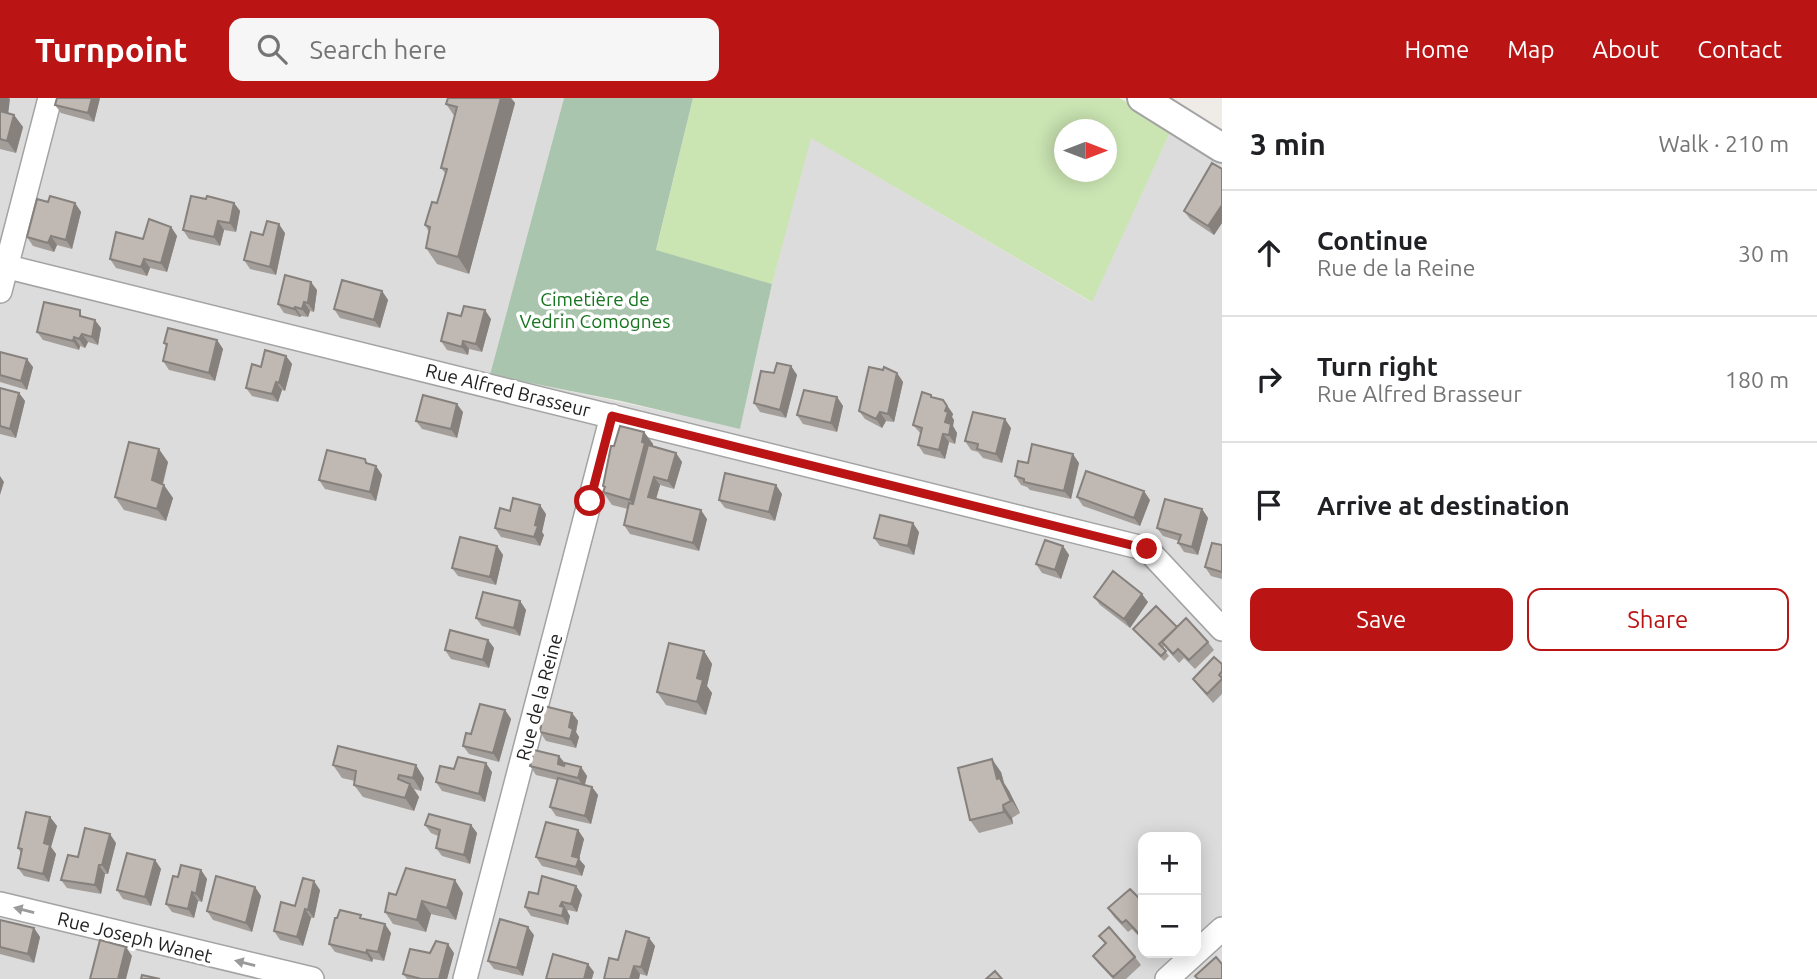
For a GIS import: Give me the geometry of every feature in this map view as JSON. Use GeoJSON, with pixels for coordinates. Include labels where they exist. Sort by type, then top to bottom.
{"type":"FeatureCollection","features":[{"type":"Feature","properties":{"kind":"street"},"geometry":{"type":"LineString","coordinates":[[0,291],[3,266],[50,98]]}},
{"type":"Feature","properties":{"kind":"street"},"geometry":{"type":"LineString","coordinates":[[1142,98],[1222,148]]}},
{"type":"Feature","properties":{"kind":"street","name":"Rue Alfred Brasseur"},"geometry":{"type":"LineString","coordinates":[[3,266],[1147,549],[1222,629]]}},
{"type":"Feature","properties":{"kind":"street","name":"Rue de la Reine"},"geometry":{"type":"LineString","coordinates":[[465,979],[612,416]]}},
{"type":"Feature","properties":{"kind":"street","name":"Rue Joseph Wanet"},"geometry":{"type":"LineString","coordinates":[[0,904],[312,979]]}},
{"type":"Feature","properties":{"kind":"street"},"geometry":{"type":"LineString","coordinates":[[1167,979],[1222,929]]}},
{"type":"Feature","properties":{"kind":"shaded area"},"geometry":{"type":"Polygon","coordinates":[[[0,98],[564,98],[491,374],[740,428],[772,284],[810,137],[1091,302],[1172,128],[1222,158],[1222,979],[0,979],[0,98]]]}},
{"type":"Feature","properties":{"kind":"green space","name":"Cimetière de Vedrin Comognes"},"geometry":{"type":"Polygon","coordinates":[[[564,98],[693,98],[656,250],[772,284],[740,429],[621,401],[490,375],[564,98]]]}},
{"type":"Feature","properties":{"kind":"green space"},"geometry":{"type":"Polygon","coordinates":[[[693,98],[1119,98],[1172,128],[1092,302],[811,138],[772,284],[656,251],[693,98]]]}},
{"type":"Feature","properties":{"kind":"building"},"geometry":{"type":"Polygon","coordinates":[[[57,98],[92,98],[88,113],[55,105],[57,98]]]}},
{"type":"Feature","properties":{"kind":"building"},"geometry":{"type":"Polygon","coordinates":[[[448,98],[501,98],[458,257],[426,248],[430,227],[425,225],[432,202],[437,203],[447,169],[441,168],[457,107],[446,104],[448,98]]]}},
{"type":"Feature","properties":{"kind":"building"},"geometry":{"type":"Polygon","coordinates":[[[0,111],[14,115],[7,141],[0,139],[0,111]]]}},
{"type":"Feature","properties":{"kind":"building"},"geometry":{"type":"Polygon","coordinates":[[[1212,163],[1222,169],[1222,205],[1208,226],[1184,211],[1212,163]]]}},
{"type":"Feature","properties":{"kind":"building"},"geometry":{"type":"Polygon","coordinates":[[[50,196],[75,203],[66,240],[51,236],[48,243],[27,237],[37,199],[48,202],[50,196]]]}},
{"type":"Feature","properties":{"kind":"building"},"geometry":{"type":"Polygon","coordinates":[[[191,196],[206,199],[207,196],[234,203],[230,223],[218,221],[214,237],[183,230],[191,196]]]}},
{"type":"Feature","properties":{"kind":"building"},"geometry":{"type":"Polygon","coordinates":[[[149,219],[171,227],[161,263],[144,259],[141,267],[110,259],[116,232],[143,239],[149,219]]]}},
{"type":"Feature","properties":{"kind":"building"},"geometry":{"type":"Polygon","coordinates":[[[267,221],[279,224],[270,267],[244,260],[251,232],[263,235],[267,221]]]}},
{"type":"Feature","properties":{"kind":"building"},"geometry":{"type":"Polygon","coordinates":[[[285,275],[311,282],[308,303],[304,302],[302,309],[278,304],[285,275]]]}},
{"type":"Feature","properties":{"kind":"building"},"geometry":{"type":"Polygon","coordinates":[[[342,280],[382,291],[374,320],[334,309],[342,280]]]}},
{"type":"Feature","properties":{"kind":"building"},"geometry":{"type":"Polygon","coordinates":[[[44,302],[80,310],[80,316],[95,320],[92,337],[82,334],[79,339],[74,337],[73,341],[37,332],[44,302]]]}},
{"type":"Feature","properties":{"kind":"building"},"geometry":{"type":"Polygon","coordinates":[[[464,306],[485,310],[476,344],[463,341],[462,347],[441,341],[448,313],[461,316],[464,306]]]}},
{"type":"Feature","properties":{"kind":"building"},"geometry":{"type":"Polygon","coordinates":[[[168,328],[217,340],[209,373],[163,361],[168,328]]]}},
{"type":"Feature","properties":{"kind":"building"},"geometry":{"type":"Polygon","coordinates":[[[265,350],[286,356],[279,383],[276,382],[272,394],[246,388],[252,364],[261,367],[265,350]]]}},
{"type":"Feature","properties":{"kind":"building"},"geometry":{"type":"Polygon","coordinates":[[[0,352],[27,359],[21,381],[0,375],[0,352]]]}},
{"type":"Feature","properties":{"kind":"building"},"geometry":{"type":"Polygon","coordinates":[[[777,363],[791,366],[780,410],[754,403],[761,371],[774,373],[777,363]]]}},
{"type":"Feature","properties":{"kind":"building"},"geometry":{"type":"Polygon","coordinates":[[[869,367],[883,370],[884,367],[897,373],[888,414],[880,412],[876,419],[859,411],[869,367]]]}},
{"type":"Feature","properties":{"kind":"building"},"geometry":{"type":"Polygon","coordinates":[[[0,388],[19,393],[10,429],[0,426],[0,388]]]}},
{"type":"Feature","properties":{"kind":"building"},"geometry":{"type":"Polygon","coordinates":[[[804,390],[837,397],[831,423],[797,415],[804,390]]]}},
{"type":"Feature","properties":{"kind":"building"},"geometry":{"type":"Polygon","coordinates":[[[922,392],[943,400],[947,406],[945,422],[951,424],[949,435],[943,434],[939,450],[918,445],[922,428],[913,425],[922,392]]]}},
{"type":"Feature","properties":{"kind":"building"},"geometry":{"type":"Polygon","coordinates":[[[423,395],[457,404],[451,429],[416,421],[423,395]]]}},
{"type":"Feature","properties":{"kind":"building"},"geometry":{"type":"Polygon","coordinates":[[[973,412],[1005,419],[996,454],[977,449],[978,444],[965,441],[973,412]]]}},
{"type":"Feature","properties":{"kind":"building"},"geometry":{"type":"Polygon","coordinates":[[[620,426],[644,432],[642,442],[645,443],[630,500],[603,492],[611,446],[614,446],[620,426]]]}},
{"type":"Feature","properties":{"kind":"building"},"geometry":{"type":"Polygon","coordinates":[[[129,442],[159,449],[152,480],[164,485],[157,509],[115,497],[129,442]]]}},
{"type":"Feature","properties":{"kind":"building"},"geometry":{"type":"Polygon","coordinates":[[[1032,444],[1073,454],[1064,491],[1024,482],[1024,479],[1015,476],[1018,461],[1028,463],[1032,444]]]}},
{"type":"Feature","properties":{"kind":"building"},"geometry":{"type":"Polygon","coordinates":[[[648,445],[676,453],[668,481],[654,477],[648,497],[701,510],[693,543],[624,525],[629,503],[633,504],[648,445]]]}},
{"type":"Feature","properties":{"kind":"building"},"geometry":{"type":"Polygon","coordinates":[[[327,450],[365,459],[366,463],[376,466],[370,492],[319,480],[327,450]]]}},
{"type":"Feature","properties":{"kind":"building"},"geometry":{"type":"Polygon","coordinates":[[[1086,471],[1144,491],[1134,518],[1077,497],[1086,471]]]}},
{"type":"Feature","properties":{"kind":"building"},"geometry":{"type":"Polygon","coordinates":[[[725,473],[776,485],[769,512],[719,500],[725,473]]]}},
{"type":"Feature","properties":{"kind":"building"},"geometry":{"type":"Polygon","coordinates":[[[513,498],[540,505],[534,537],[495,528],[500,508],[510,511],[513,498]]]}},
{"type":"Feature","properties":{"kind":"building"},"geometry":{"type":"Polygon","coordinates":[[[1165,499],[1202,509],[1192,547],[1178,543],[1181,535],[1157,528],[1165,499]]]}},
{"type":"Feature","properties":{"kind":"building"},"geometry":{"type":"Polygon","coordinates":[[[880,515],[913,523],[908,546],[874,538],[880,515]]]}},
{"type":"Feature","properties":{"kind":"building"},"geometry":{"type":"Polygon","coordinates":[[[460,537],[497,546],[490,577],[452,568],[460,537]]]}},
{"type":"Feature","properties":{"kind":"building"},"geometry":{"type":"Polygon","coordinates":[[[1045,540],[1063,546],[1055,570],[1036,564],[1045,540]]]}},
{"type":"Feature","properties":{"kind":"building"},"geometry":{"type":"Polygon","coordinates":[[[1212,543],[1222,545],[1222,572],[1205,567],[1212,543]]]}},
{"type":"Feature","properties":{"kind":"building"},"geometry":{"type":"Polygon","coordinates":[[[1113,571],[1142,594],[1124,619],[1094,597],[1113,571]]]}},
{"type":"Feature","properties":{"kind":"building"},"geometry":{"type":"Polygon","coordinates":[[[483,592],[520,601],[514,628],[476,618],[483,592]]]}},
{"type":"Feature","properties":{"kind":"building"},"geometry":{"type":"Polygon","coordinates":[[[1156,606],[1177,627],[1159,644],[1166,651],[1161,656],[1133,629],[1156,606]]]}},
{"type":"Feature","properties":{"kind":"building"},"geometry":{"type":"Polygon","coordinates":[[[1186,618],[1208,642],[1189,660],[1178,649],[1173,654],[1162,642],[1186,618]]]}},
{"type":"Feature","properties":{"kind":"building"},"geometry":{"type":"Polygon","coordinates":[[[450,630],[488,640],[483,660],[445,650],[450,630]]]}},
{"type":"Feature","properties":{"kind":"building"},"geometry":{"type":"Polygon","coordinates":[[[669,643],[704,651],[697,678],[703,680],[697,702],[657,692],[669,643]]]}},
{"type":"Feature","properties":{"kind":"building"},"geometry":{"type":"Polygon","coordinates":[[[1214,657],[1222,664],[1219,675],[1222,679],[1207,694],[1193,679],[1214,657]]]}},
{"type":"Feature","properties":{"kind":"building"},"geometry":{"type":"Polygon","coordinates":[[[480,704],[505,710],[493,753],[463,746],[466,733],[471,734],[480,704]]]}},
{"type":"Feature","properties":{"kind":"building"},"geometry":{"type":"Polygon","coordinates":[[[544,706],[572,713],[569,727],[573,729],[570,739],[540,732],[544,706]]]}},
{"type":"Feature","properties":{"kind":"building"},"geometry":{"type":"Polygon","coordinates":[[[338,746],[416,765],[413,778],[399,775],[398,779],[410,784],[405,798],[354,785],[356,771],[333,765],[338,746]]]}},
{"type":"Feature","properties":{"kind":"building"},"geometry":{"type":"Polygon","coordinates":[[[534,750],[559,756],[558,764],[581,767],[578,778],[530,766],[534,750]]]}},
{"type":"Feature","properties":{"kind":"building"},"geometry":{"type":"Polygon","coordinates":[[[458,757],[486,763],[479,794],[436,782],[440,766],[454,769],[458,757]]]}},
{"type":"Feature","properties":{"kind":"building"},"geometry":{"type":"Polygon","coordinates":[[[992,759],[997,779],[1000,778],[1011,801],[1003,805],[1004,812],[970,820],[958,768],[992,759]]]}},
{"type":"Feature","properties":{"kind":"building"},"geometry":{"type":"Polygon","coordinates":[[[558,778],[592,787],[585,816],[550,807],[558,778]]]}},
{"type":"Feature","properties":{"kind":"building"},"geometry":{"type":"Polygon","coordinates":[[[26,812],[50,817],[44,843],[50,845],[43,874],[18,868],[22,849],[18,848],[26,812]]]}},
{"type":"Feature","properties":{"kind":"building"},"geometry":{"type":"Polygon","coordinates":[[[429,814],[471,825],[464,855],[436,848],[440,830],[425,825],[429,814]]]}},
{"type":"Feature","properties":{"kind":"building"},"geometry":{"type":"Polygon","coordinates":[[[546,822],[578,830],[572,856],[579,858],[576,867],[536,857],[546,822]]]}},
{"type":"Feature","properties":{"kind":"building"},"geometry":{"type":"Polygon","coordinates":[[[85,828],[110,834],[95,885],[61,880],[68,855],[78,857],[85,828]]]}},
{"type":"Feature","properties":{"kind":"building"},"geometry":{"type":"Polygon","coordinates":[[[127,853],[155,860],[145,897],[117,890],[127,853]]]}},
{"type":"Feature","properties":{"kind":"building"},"geometry":{"type":"Polygon","coordinates":[[[181,865],[201,870],[196,894],[192,892],[188,909],[166,904],[173,876],[178,877],[181,865]]]}},
{"type":"Feature","properties":{"kind":"building"},"geometry":{"type":"Polygon","coordinates":[[[406,868],[455,880],[447,908],[422,901],[417,920],[385,912],[389,893],[396,895],[406,868]]]}},
{"type":"Feature","properties":{"kind":"building"},"geometry":{"type":"Polygon","coordinates":[[[216,876],[255,887],[246,923],[207,911],[216,876]]]}},
{"type":"Feature","properties":{"kind":"building"},"geometry":{"type":"Polygon","coordinates":[[[542,876],[576,886],[571,904],[562,902],[560,906],[564,907],[562,916],[525,907],[529,892],[538,894],[542,876]]]}},
{"type":"Feature","properties":{"kind":"building"},"geometry":{"type":"Polygon","coordinates":[[[303,878],[314,881],[308,910],[305,909],[297,937],[274,931],[281,902],[295,906],[303,878]]]}},
{"type":"Feature","properties":{"kind":"building"},"geometry":{"type":"Polygon","coordinates":[[[1130,889],[1138,897],[1138,933],[1126,920],[1122,923],[1108,908],[1130,889]]]}},
{"type":"Feature","properties":{"kind":"building"},"geometry":{"type":"Polygon","coordinates":[[[340,910],[385,924],[378,952],[367,950],[366,953],[329,944],[335,918],[340,910]]]}},
{"type":"Feature","properties":{"kind":"building"},"geometry":{"type":"Polygon","coordinates":[[[500,919],[528,927],[517,968],[488,961],[500,919]]]}},
{"type":"Feature","properties":{"kind":"building"},"geometry":{"type":"Polygon","coordinates":[[[0,920],[34,928],[28,954],[0,947],[0,920]]]}},
{"type":"Feature","properties":{"kind":"building"},"geometry":{"type":"Polygon","coordinates":[[[1109,927],[1135,957],[1113,977],[1093,956],[1106,943],[1099,936],[1109,927]]]}},
{"type":"Feature","properties":{"kind":"building"},"geometry":{"type":"Polygon","coordinates":[[[626,931],[649,938],[641,967],[634,966],[630,979],[604,979],[609,958],[618,960],[626,931]]]}},
{"type":"Feature","properties":{"kind":"building"},"geometry":{"type":"Polygon","coordinates":[[[100,940],[126,947],[118,979],[90,979],[100,940]]]}},
{"type":"Feature","properties":{"kind":"building"},"geometry":{"type":"Polygon","coordinates":[[[436,941],[448,944],[439,979],[421,979],[403,974],[410,949],[430,953],[436,941]]]}},
{"type":"Feature","properties":{"kind":"building"},"geometry":{"type":"Polygon","coordinates":[[[553,954],[588,964],[584,979],[546,979],[553,954]]]}},
{"type":"Feature","properties":{"kind":"building"},"geometry":{"type":"Polygon","coordinates":[[[1216,957],[1222,964],[1222,979],[1198,979],[1195,976],[1216,957]]]}},
{"type":"Feature","properties":{"kind":"building"},"geometry":{"type":"Polygon","coordinates":[[[995,971],[1002,979],[986,979],[995,971]]]}},
{"type":"Feature","properties":{"kind":"building"},"geometry":{"type":"Polygon","coordinates":[[[142,975],[160,979],[141,979],[142,975]]]}},
{"type":"Feature","properties":{"kind":"route"},"geometry":{"type":"LineString","coordinates":[[590,501],[612,416],[1147,549]]}}]}
